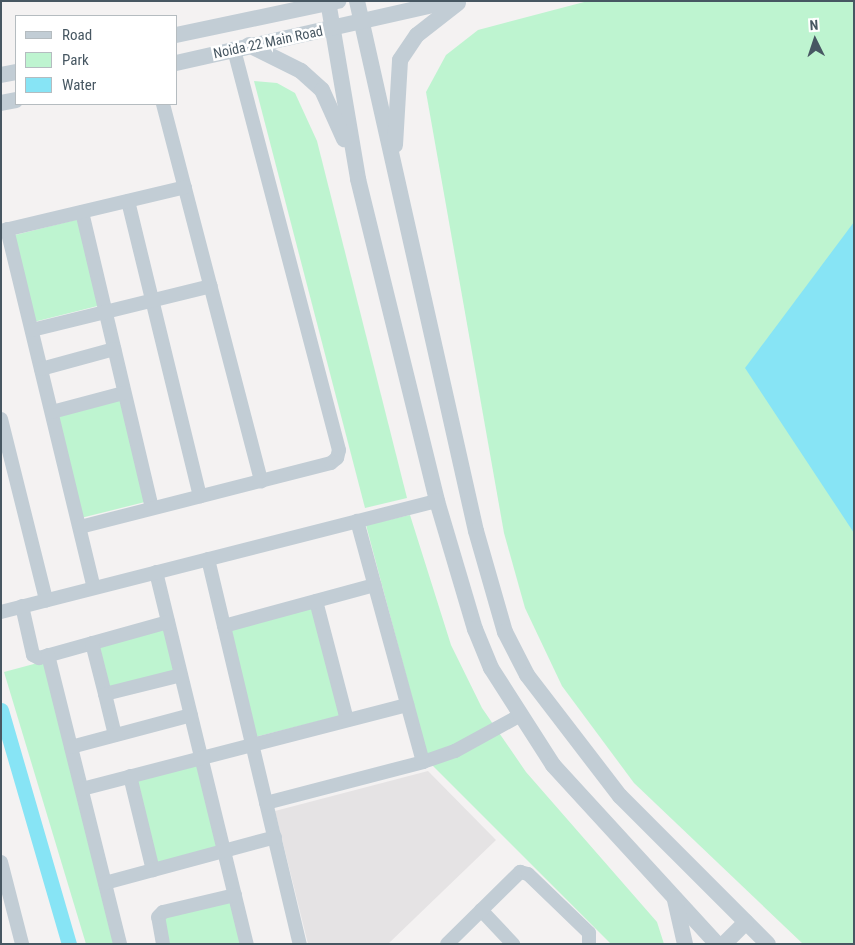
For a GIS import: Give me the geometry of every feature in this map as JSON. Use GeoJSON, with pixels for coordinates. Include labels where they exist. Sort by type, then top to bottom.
{"type":"FeatureCollection","features":[{"type":"Feature","properties":{"kind":"street"},"geometry":{"type":"LineString","coordinates":[[226,23],[272,1]]}},
{"type":"Feature","properties":{"kind":"street"},"geometry":{"type":"LineString","coordinates":[[357,1],[476,531],[505,632],[527,675],[620,796],[746,922],[759,941]]}},
{"type":"Feature","properties":{"kind":"street","name":"Noida 22 Main Road"},"geometry":{"type":"LineString","coordinates":[[178,63],[241,47],[361,23],[452,1]]}},
{"type":"Feature","properties":{"kind":"street"},"geometry":{"type":"LineString","coordinates":[[394,172],[396,91],[400,60],[417,35],[459,1]]}},
{"type":"Feature","properties":{"kind":"street"},"geometry":{"type":"LineString","coordinates":[[332,2],[333,28],[358,179],[437,501],[475,629],[491,668],[519,716],[553,765],[717,944]]}},
{"type":"Feature","properties":{"kind":"street","name":"Noida 22 Main Road"},"geometry":{"type":"LineString","coordinates":[[178,35],[332,2]]}},
{"type":"Feature","properties":{"kind":"street"},"geometry":{"type":"LineString","coordinates":[[241,47],[301,71],[322,90],[335,114],[358,179]]}},
{"type":"Feature","properties":{"kind":"street"},"geometry":{"type":"LineString","coordinates":[[80,527],[331,463],[337,458],[339,450],[241,47]]}},
{"type":"Feature","properties":{"kind":"street"},"geometry":{"type":"LineString","coordinates":[[1,75],[15,72]]}},
{"type":"Feature","properties":{"kind":"street"},"geometry":{"type":"LineString","coordinates":[[1,104],[15,100]]}},
{"type":"Feature","properties":{"kind":"street"},"geometry":{"type":"LineString","coordinates":[[163,105],[260,481]]}},
{"type":"Feature","properties":{"kind":"street"},"geometry":{"type":"LineString","coordinates":[[94,588],[32,330],[4,230],[185,187]]}},
{"type":"Feature","properties":{"kind":"street"},"geometry":{"type":"LineString","coordinates":[[128,201],[200,496]]}},
{"type":"Feature","properties":{"kind":"street"},"geometry":{"type":"LineString","coordinates":[[82,212],[152,508]]}},
{"type":"Feature","properties":{"kind":"street"},"geometry":{"type":"LineString","coordinates":[[32,330],[211,286]]}},
{"type":"Feature","properties":{"kind":"street"},"geometry":{"type":"LineString","coordinates":[[41,369],[114,349]]}},
{"type":"Feature","properties":{"kind":"street"},"geometry":{"type":"LineString","coordinates":[[52,412],[124,393]]}},
{"type":"Feature","properties":{"kind":"street"},"geometry":{"type":"LineString","coordinates":[[1,419],[46,600]]}},
{"type":"Feature","properties":{"kind":"street"},"geometry":{"type":"LineString","coordinates":[[1,612],[437,501]]}},
{"type":"Feature","properties":{"kind":"street"},"geometry":{"type":"LineString","coordinates":[[357,521],[423,762]]}},
{"type":"Feature","properties":{"kind":"street"},"geometry":{"type":"LineString","coordinates":[[208,559],[300,944]]}},
{"type":"Feature","properties":{"kind":"street"},"geometry":{"type":"LineString","coordinates":[[156,572],[247,944]]}},
{"type":"Feature","properties":{"kind":"street"},"geometry":{"type":"LineString","coordinates":[[224,626],[375,585]]}},
{"type":"Feature","properties":{"kind":"street"},"geometry":{"type":"LineString","coordinates":[[316,601],[346,720]]}},
{"type":"Feature","properties":{"kind":"street"},"geometry":{"type":"LineString","coordinates":[[22,606],[33,655],[39,658],[168,622]]}},
{"type":"Feature","properties":{"kind":"street"},"geometry":{"type":"LineString","coordinates":[[92,643],[115,736]]}},
{"type":"Feature","properties":{"kind":"street"},"geometry":{"type":"LineString","coordinates":[[48,655],[120,944]]}},
{"type":"Feature","properties":{"kind":"street"},"geometry":{"type":"LineString","coordinates":[[104,694],[181,675]]}},
{"type":"Feature","properties":{"kind":"street"},"geometry":{"type":"LineString","coordinates":[[82,789],[201,756],[408,705]]}},
{"type":"Feature","properties":{"kind":"street"},"geometry":{"type":"LineString","coordinates":[[71,747],[191,715]]}},
{"type":"Feature","properties":{"kind":"street"},"geometry":{"type":"LineString","coordinates":[[266,803],[423,762],[455,751],[519,716]]}},
{"type":"Feature","properties":{"kind":"street"},"geometry":{"type":"LineString","coordinates":[[130,776],[153,870]]}},
{"type":"Feature","properties":{"kind":"street"},"geometry":{"type":"LineString","coordinates":[[105,883],[275,837]]}},
{"type":"Feature","properties":{"kind":"street"},"geometry":{"type":"LineString","coordinates":[[2,868],[8,919],[22,944]]}},
{"type":"Feature","properties":{"kind":"street"},"geometry":{"type":"LineString","coordinates":[[447,944],[520,872],[528,874],[589,933],[589,944]]}},
{"type":"Feature","properties":{"kind":"street"},"geometry":{"type":"LineString","coordinates":[[163,944],[158,917],[163,912],[235,895]]}},
{"type":"Feature","properties":{"kind":"street"},"geometry":{"type":"LineString","coordinates":[[675,899],[685,944]]}},
{"type":"Feature","properties":{"kind":"street"},"geometry":{"type":"LineString","coordinates":[[481,910],[513,944]]}},
{"type":"Feature","properties":{"kind":"street"},"geometry":{"type":"LineString","coordinates":[[724,944],[746,922]]}},
{"type":"Feature","properties":{"kind":"shaded area"},"geometry":{"type":"Polygon","coordinates":[[[428,771],[496,840],[388,944],[308,944],[275,811],[428,771]]]}},
{"type":"Feature","properties":{"kind":"green space"},"geometry":{"type":"Polygon","coordinates":[[[588,1],[854,1],[854,944],[803,944],[634,783],[562,686],[525,608],[504,533],[426,92],[446,55],[478,30],[588,1]]]}},
{"type":"Feature","properties":{"kind":"green space"},"geometry":{"type":"Polygon","coordinates":[[[254,81],[277,83],[295,93],[317,141],[407,498],[365,508],[254,81]]]}},
{"type":"Feature","properties":{"kind":"green space"},"geometry":{"type":"Polygon","coordinates":[[[79,219],[101,305],[35,322],[13,235],[79,219]]]}},
{"type":"Feature","properties":{"kind":"green space"},"geometry":{"type":"Polygon","coordinates":[[[120,398],[146,502],[82,518],[56,414],[120,398]]]}},
{"type":"Feature","properties":{"kind":"green space"},"geometry":{"type":"Polygon","coordinates":[[[410,515],[451,645],[482,708],[526,772],[657,922],[664,944],[611,944],[429,762],[366,525],[410,515]]]}},
{"type":"Feature","properties":{"kind":"green space"},"geometry":{"type":"Polygon","coordinates":[[[313,606],[340,716],[255,737],[228,627],[313,606]]]}},
{"type":"Feature","properties":{"kind":"green space"},"geometry":{"type":"Polygon","coordinates":[[[166,626],[178,674],[107,691],[95,644],[166,626]]]}},
{"type":"Feature","properties":{"kind":"green space"},"geometry":{"type":"Polygon","coordinates":[[[45,661],[115,944],[86,944],[4,672],[45,661]]]}},
{"type":"Feature","properties":{"kind":"green space"},"geometry":{"type":"Polygon","coordinates":[[[198,761],[222,849],[157,866],[133,778],[198,761]]]}},
{"type":"Feature","properties":{"kind":"green space"},"geometry":{"type":"Polygon","coordinates":[[[233,900],[244,944],[166,944],[160,918],[233,900]]]}},
{"type":"Feature","properties":{"kind":"water"},"geometry":{"type":"Polygon","coordinates":[[[854,222],[854,533],[745,368],[854,222]]]}},
{"type":"Feature","properties":{"kind":"waterway"},"geometry":{"type":"LineString","coordinates":[[1,710],[69,944]]}}]}
